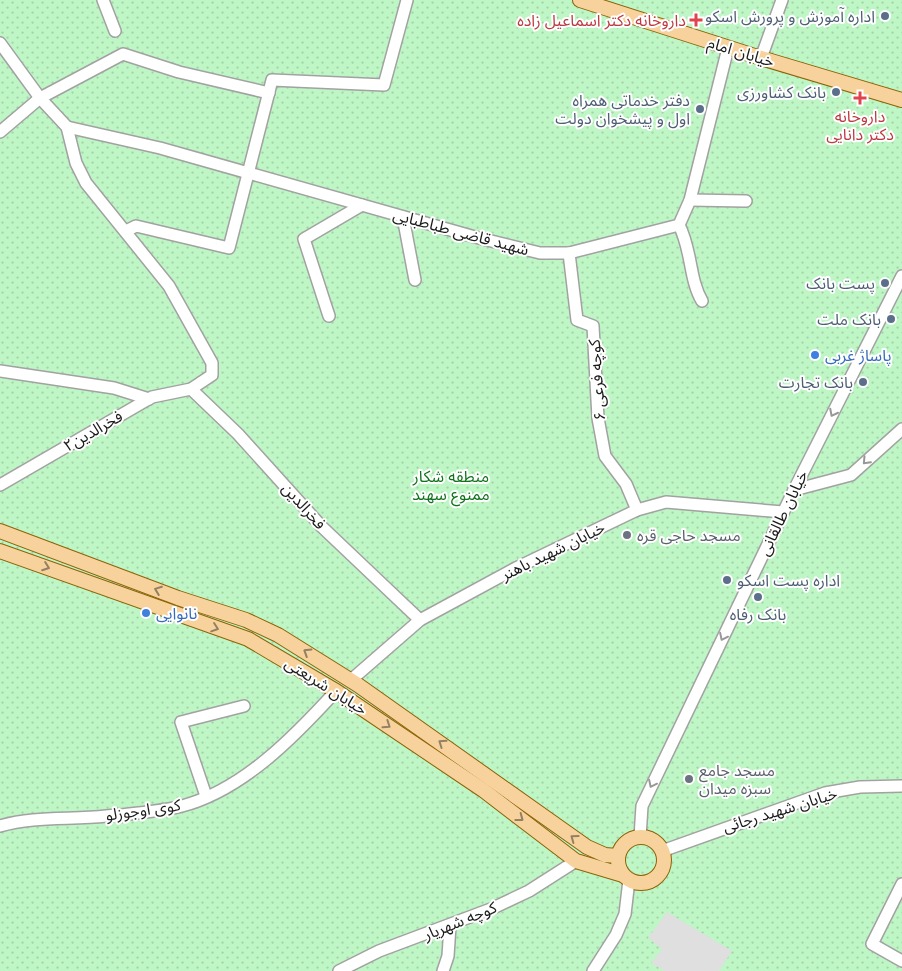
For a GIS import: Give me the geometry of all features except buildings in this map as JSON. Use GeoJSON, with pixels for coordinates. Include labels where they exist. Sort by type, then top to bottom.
{"type":"FeatureCollection","features":[{"type":"Feature","properties":{"kind":"main road","name":"خیابان امام"},"geometry":{"type":"LineString","coordinates":[[586,1],[728,48],[902,100]]}},
{"type":"Feature","properties":{"kind":"main road","name":"خیابان شریعتی"},"geometry":{"type":"LineString","coordinates":[[0,531],[254,624],[278,635],[352,680],[587,847],[605,855],[618,856]]}},
{"type":"Feature","properties":{"kind":"main road","name":"خیابان شریعتی"},"geometry":{"type":"LineString","coordinates":[[0,551],[248,639],[336,690],[483,790],[576,861],[626,878]]}},
{"type":"Feature","properties":{"kind":"main road"},"geometry":{"type":"LineString","coordinates":[[98,586],[105,570]]}},
{"type":"Feature","properties":{"kind":"main road"},"geometry":{"type":"LineString","coordinates":[[640,837],[653,841],[662,851],[664,865],[656,878],[643,883],[626,878],[618,866],[618,856],[626,842],[640,837]]}},
{"type":"Feature","properties":{"kind":"street"},"geometry":{"type":"LineString","coordinates":[[103,0],[115,31]]}},
{"type":"Feature","properties":{"kind":"street"},"geometry":{"type":"LineString","coordinates":[[126,231],[136,226],[229,248],[272,80],[384,85],[407,0]]}},
{"type":"Feature","properties":{"kind":"street"},"geometry":{"type":"LineString","coordinates":[[761,58],[782,0]]}},
{"type":"Feature","properties":{"kind":"street"},"geometry":{"type":"LineString","coordinates":[[0,43],[40,98],[67,127],[76,163],[86,183],[169,286],[212,363],[212,375],[191,388]]}},
{"type":"Feature","properties":{"kind":"street"},"geometry":{"type":"LineString","coordinates":[[702,301],[696,292],[687,241],[679,224],[690,200],[728,48]]}},
{"type":"Feature","properties":{"kind":"street"},"geometry":{"type":"LineString","coordinates":[[0,132],[40,98],[124,54],[179,72],[268,93]]}},
{"type":"Feature","properties":{"kind":"street","name":"شهید قاضی طباطبایی"},"geometry":{"type":"LineString","coordinates":[[67,127],[160,148],[403,217],[540,253],[569,252],[679,224]]}},
{"type":"Feature","properties":{"kind":"street"},"geometry":{"type":"LineString","coordinates":[[690,200],[746,201]]}},
{"type":"Feature","properties":{"kind":"street"},"geometry":{"type":"LineString","coordinates":[[329,316],[304,239],[362,205]]}},
{"type":"Feature","properties":{"kind":"street"},"geometry":{"type":"LineString","coordinates":[[403,217],[415,280]]}},
{"type":"Feature","properties":{"kind":"street","name":"کوچه فرعی ۶"},"geometry":{"type":"LineString","coordinates":[[569,252],[576,320],[593,326],[598,418],[605,456],[626,484],[637,510]]}},
{"type":"Feature","properties":{"kind":"street","name":"خیابان طالقانی"},"geometry":{"type":"LineString","coordinates":[[640,837],[642,806],[783,512],[902,276]]}},
{"type":"Feature","properties":{"kind":"street"},"geometry":{"type":"LineString","coordinates":[[0,371],[114,388],[149,399]]}},
{"type":"Feature","properties":{"kind":"street","name":"فخرالدین۲"},"geometry":{"type":"LineString","coordinates":[[0,484],[149,399],[174,390],[191,388]]}},
{"type":"Feature","properties":{"kind":"street","name":"فخرالدین"},"geometry":{"type":"LineString","coordinates":[[191,388],[238,434],[322,527],[420,620]]}},
{"type":"Feature","properties":{"kind":"street"},"geometry":{"type":"LineString","coordinates":[[794,490],[850,475],[902,429]]}},
{"type":"Feature","properties":{"kind":"street","name":"خیابان شهید باهنر"},"geometry":{"type":"LineString","coordinates":[[352,680],[420,620],[516,568],[637,510],[666,502],[783,512]]}},
{"type":"Feature","properties":{"kind":"street","name":"کوی اوجوزلو"},"geometry":{"type":"LineString","coordinates":[[0,826],[17,821],[106,816],[182,806],[216,793],[253,768],[308,722],[336,690]]}},
{"type":"Feature","properties":{"kind":"street"},"geometry":{"type":"LineString","coordinates":[[206,796],[181,722],[244,706]]}},
{"type":"Feature","properties":{"kind":"street","name":"خیابان شهید رجائی"},"geometry":{"type":"LineString","coordinates":[[662,851],[825,793],[860,787],[902,786]]}},
{"type":"Feature","properties":{"kind":"street","name":"کوچه شهریار"},"geometry":{"type":"LineString","coordinates":[[339,971],[380,951],[450,926],[529,891],[576,861]]}},
{"type":"Feature","properties":{"kind":"street"},"geometry":{"type":"LineString","coordinates":[[593,971],[616,935],[625,914],[626,878]]}},
{"type":"Feature","properties":{"kind":"street"},"geometry":{"type":"LineString","coordinates":[[902,884],[872,944],[902,961]]}},
{"type":"Feature","properties":{"kind":"street"},"geometry":{"type":"LineString","coordinates":[[443,971],[448,956],[450,926]]}},
{"type":"Feature","properties":{"kind":"green space","name":"منطقه شکار ممنوع سهند"},"geometry":{"type":"Polygon","coordinates":[[[0,0],[902,0],[902,971],[0,971],[0,0]]]}},
{"type":"Feature","properties":{"kind":"shaded area"},"geometry":{"type":"Polygon","coordinates":[[[667,912],[732,951],[719,971],[665,971],[651,963],[662,949],[648,938],[667,912]]]}},
{"type":"Feature","properties":{"kind":"place","name":"اداره آموزش و پرورش اسکو"},"geometry":{"type":"Point","coordinates":[885,16]}},
{"type":"Feature","properties":{"kind":"place","name":"داروخانه دکتر اسماعیل زاده"},"geometry":{"type":"Point","coordinates":[696,20]}},
{"type":"Feature","properties":{"kind":"place","name":"بانک کشاورزی"},"geometry":{"type":"Point","coordinates":[836,92]}},
{"type":"Feature","properties":{"kind":"place","name":"داروخانه دکتر دانایی"},"geometry":{"type":"Point","coordinates":[860,98]}},
{"type":"Feature","properties":{"kind":"place","name":"دفتر خدماتی همراه اول و پیشخوان دولت"},"geometry":{"type":"Point","coordinates":[700,109]}},
{"type":"Feature","properties":{"kind":"place","name":"پست بانک"},"geometry":{"type":"Point","coordinates":[885,283]}},
{"type":"Feature","properties":{"kind":"place","name":"بانک ملت"},"geometry":{"type":"Point","coordinates":[891,319]}},
{"type":"Feature","properties":{"kind":"place","name":"پاساژ غربی"},"geometry":{"type":"Point","coordinates":[815,355]}},
{"type":"Feature","properties":{"kind":"place","name":"بانک تجارت"},"geometry":{"type":"Point","coordinates":[863,382]}},
{"type":"Feature","properties":{"kind":"place","name":"مسجد حاجی قره"},"geometry":{"type":"Point","coordinates":[627,535]}},
{"type":"Feature","properties":{"kind":"place","name":"اداره پست اسکو"},"geometry":{"type":"Point","coordinates":[727,580]}},
{"type":"Feature","properties":{"kind":"place","name":"بانک رفاه"},"geometry":{"type":"Point","coordinates":[758,597]}},
{"type":"Feature","properties":{"kind":"place","name":"نانوایی"},"geometry":{"type":"Point","coordinates":[146,613]}},
{"type":"Feature","properties":{"kind":"place","name":"مسجد جامع سبزه میدان"},"geometry":{"type":"Point","coordinates":[689,779]}}]}
